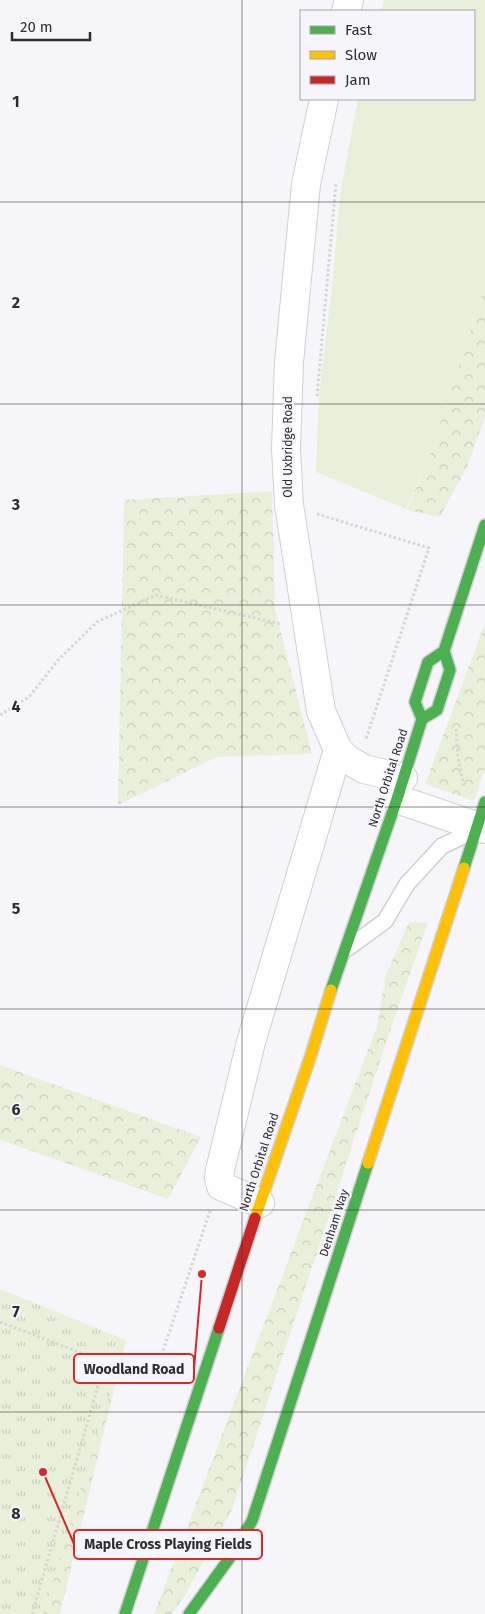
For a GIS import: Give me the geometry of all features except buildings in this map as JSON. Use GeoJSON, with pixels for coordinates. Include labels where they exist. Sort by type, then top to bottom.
{"type":"FeatureCollection","features":[{"type":"Feature","properties":{"kind":"main road","name":"North Orbital Road"},"geometry":{"type":"LineString","coordinates":[[422,719],[437,710],[450,670],[444,651],[485,525]]}},
{"type":"Feature","properties":{"kind":"main road","name":"North Orbital Road"},"geometry":{"type":"LineString","coordinates":[[126,1614],[260,1203],[310,1058],[343,952],[422,719],[415,702],[417,695],[428,662],[444,651]]}},
{"type":"Feature","properties":{"kind":"main road","name":"Denham Way"},"geometry":{"type":"LineString","coordinates":[[189,1614],[231,1556],[252,1521],[482,819]]}},
{"type":"Feature","properties":{"kind":"street","name":"Old Uxbridge Road"},"geometry":{"type":"LineString","coordinates":[[324,100],[306,184],[289,362],[286,449],[288,505],[321,712],[338,750],[347,759],[400,788],[482,819]]}},
{"type":"Feature","properties":{"kind":"street"},"geometry":{"type":"LineString","coordinates":[[260,1203],[221,1186],[220,1170],[250,1042],[338,750]]}},
{"type":"Feature","properties":{"kind":"lane"},"geometry":{"type":"LineString","coordinates":[[343,952],[384,921],[407,884],[442,846],[459,838],[482,819]]}},
{"type":"Feature","properties":{"kind":"path"},"geometry":{"type":"LineString","coordinates":[[316,400],[336,183]]}},
{"type":"Feature","properties":{"kind":"path"},"geometry":{"type":"LineString","coordinates":[[0,715],[30,697],[59,660],[97,622],[156,595],[308,631]]}},
{"type":"Feature","properties":{"kind":"path"},"geometry":{"type":"LineString","coordinates":[[0,1322],[105,1362],[143,1355],[205,1373]]}},
{"type":"Feature","properties":{"kind":"path"},"geometry":{"type":"LineString","coordinates":[[32,1614],[105,1362]]}},
{"type":"Feature","properties":{"kind":"green space"},"geometry":{"type":"Polygon","coordinates":[[[384,0],[485,0],[485,284],[431,452],[406,509],[316,472],[319,392],[332,286],[340,194],[358,100],[475,100],[475,10],[381,10],[384,0]]]}},
{"type":"Feature","properties":{"kind":"green space"},"geometry":{"type":"Polygon","coordinates":[[[485,284],[485,416],[468,465],[440,517],[407,510],[431,452],[485,284]]]}},
{"type":"Feature","properties":{"kind":"green space"},"geometry":{"type":"Polygon","coordinates":[[[272,491],[275,609],[312,754],[217,757],[118,805],[124,500],[272,491]]]}},
{"type":"Feature","properties":{"kind":"green space"},"geometry":{"type":"Polygon","coordinates":[[[485,623],[485,769],[474,801],[425,784],[485,623]]]}},
{"type":"Feature","properties":{"kind":"green space"},"geometry":{"type":"Polygon","coordinates":[[[409,922],[428,923],[395,1016],[232,1510],[185,1595],[172,1614],[154,1614],[377,1026],[386,975],[409,922]]]}},
{"type":"Feature","properties":{"kind":"green space"},"geometry":{"type":"Polygon","coordinates":[[[0,1065],[201,1137],[168,1199],[0,1140],[0,1065]]]}},
{"type":"Feature","properties":{"kind":"green space"},"geometry":{"type":"Polygon","coordinates":[[[0,1289],[126,1340],[43,1614],[0,1614],[0,1289]]]}},
{"type":"Feature","properties":{"kind":"green space"},"geometry":{"type":"Polygon","coordinates":[[[126,1340],[60,1614],[0,1614],[0,1559],[126,1340]]]}},
{"type":"Feature","properties":{"kind":"traffic: fast"},"geometry":{"type":"LineString","coordinates":[[331,990],[397,799],[422,719],[415,702],[428,662],[444,651],[485,525]]}},
{"type":"Feature","properties":{"kind":"traffic: fast"},"geometry":{"type":"LineString","coordinates":[[422,719],[437,710],[450,670],[444,651]]}},
{"type":"Feature","properties":{"kind":"traffic: fast"},"geometry":{"type":"LineString","coordinates":[[464,868],[485,802]]}},
{"type":"Feature","properties":{"kind":"traffic: fast"},"geometry":{"type":"LineString","coordinates":[[189,1614],[231,1556],[252,1521],[368,1163]]}},
{"type":"Feature","properties":{"kind":"traffic: fast"},"geometry":{"type":"LineString","coordinates":[[125,1614],[219,1328]]}},
{"type":"Feature","properties":{"kind":"traffic: slow"},"geometry":{"type":"LineString","coordinates":[[368,1163],[464,868]]}},
{"type":"Feature","properties":{"kind":"traffic: slow"},"geometry":{"type":"LineString","coordinates":[[255,1218],[310,1058],[331,990]]}},
{"type":"Feature","properties":{"kind":"traffic: jam"},"geometry":{"type":"LineString","coordinates":[[219,1328],[255,1218]]}},
{"type":"Feature","properties":{"kind":"place","name":"Woodland Road"},"geometry":{"type":"Point","coordinates":[202,1274]}},
{"type":"Feature","properties":{"kind":"place","name":"Maple Cross Playing Fields"},"geometry":{"type":"Point","coordinates":[43,1472]}}]}
